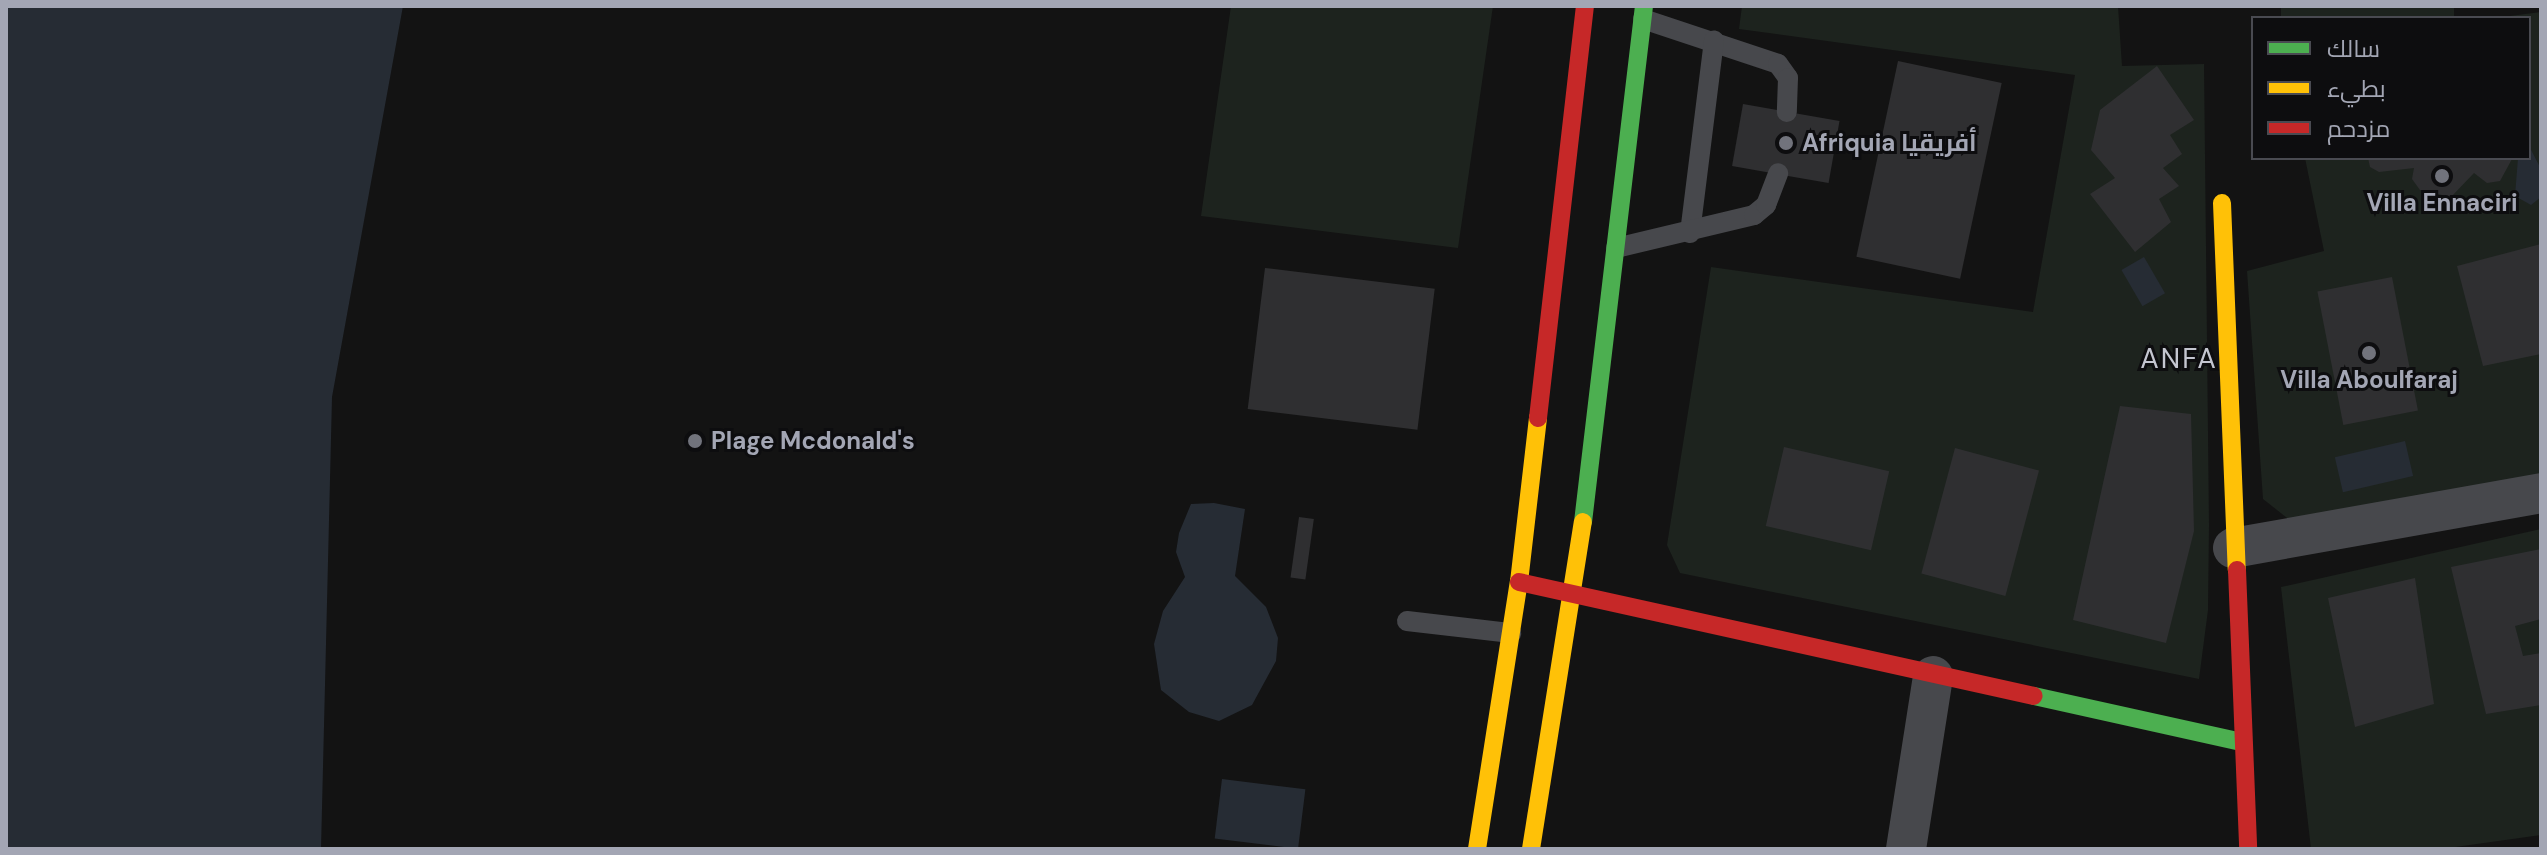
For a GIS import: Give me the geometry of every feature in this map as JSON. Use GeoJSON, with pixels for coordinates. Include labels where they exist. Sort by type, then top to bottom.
{"type":"FeatureCollection","features":[{"type":"Feature","properties":{"kind":"main road"},"geometry":{"type":"LineString","coordinates":[[1477,849],[1519,582],[1565,247],[1590,11]]}},
{"type":"Feature","properties":{"kind":"main road"},"geometry":{"type":"LineString","coordinates":[[1531,849],[1574,596],[1608,248],[1639,14]]}},
{"type":"Feature","properties":{"kind":"main road"},"geometry":{"type":"LineString","coordinates":[[2222,203],[2233,548],[2248,849]]}},
{"type":"Feature","properties":{"kind":"main road"},"geometry":{"type":"LineString","coordinates":[[1519,582],[2241,742]]}},
{"type":"Feature","properties":{"kind":"street"},"geometry":{"type":"LineString","coordinates":[[2233,548],[2541,493]]}},
{"type":"Feature","properties":{"kind":"street"},"geometry":{"type":"LineString","coordinates":[[1906,849],[1933,676]]}},
{"type":"Feature","properties":{"kind":"lane"},"geometry":{"type":"LineString","coordinates":[[1639,14],[1778,64],[1788,78],[1787,112]]}},
{"type":"Feature","properties":{"kind":"lane"},"geometry":{"type":"LineString","coordinates":[[1690,233],[1714,40]]}},
{"type":"Feature","properties":{"kind":"lane"},"geometry":{"type":"LineString","coordinates":[[1608,248],[1690,233],[1762,210],[1778,173]]}},
{"type":"Feature","properties":{"kind":"lane"},"geometry":{"type":"LineString","coordinates":[[1407,621],[1511,633]]}},
{"type":"Feature","properties":{"kind":"shaded area"},"geometry":{"type":"Polygon","coordinates":[[[6,6],[403,6],[332,397],[321,849],[6,849],[6,6]]]}},
{"type":"Feature","properties":{"kind":"shaded area"},"geometry":{"type":"Polygon","coordinates":[[[1231,6],[1493,6],[1458,248],[1201,216],[1231,6]]]}},
{"type":"Feature","properties":{"kind":"shaded area"},"geometry":{"type":"Polygon","coordinates":[[[1742,6],[2118,6],[2122,66],[2204,64],[2209,525],[2208,610],[2199,679],[1680,573],[1667,545],[1711,267],[2033,312],[2075,75],[1739,29],[1742,6]]]}},
{"type":"Feature","properties":{"kind":"shaded area"},"geometry":{"type":"Polygon","coordinates":[[[2281,6],[2454,6],[2454,16],[2281,16],[2281,6]]]}},
{"type":"Feature","properties":{"kind":"shaded area"},"geometry":{"type":"Polygon","coordinates":[[[2541,12],[2541,478],[2291,521],[2263,499],[2247,271],[2324,251],[2305,160],[2531,160],[2531,16],[2510,16],[2541,12]]]}},
{"type":"Feature","properties":{"kind":"shaded area"},"geometry":{"type":"Polygon","coordinates":[[[2531,150],[2541,169],[2541,197],[2531,205],[2515,196],[2518,160],[2531,160],[2531,150]]]}},
{"type":"Feature","properties":{"kind":"shaded area"},"geometry":{"type":"Polygon","coordinates":[[[2144,257],[2165,293],[2142,306],[2121,270],[2144,257]]]}},
{"type":"Feature","properties":{"kind":"shaded area"},"geometry":{"type":"Polygon","coordinates":[[[2405,441],[2413,476],[2343,492],[2335,457],[2405,441]]]}},
{"type":"Feature","properties":{"kind":"shaded area"},"geometry":{"type":"Polygon","coordinates":[[[1214,503],[1245,509],[1235,576],[1266,607],[1278,638],[1276,661],[1252,705],[1219,721],[1189,712],[1161,690],[1154,644],[1163,611],[1185,577],[1176,552],[1179,533],[1191,504],[1214,503]]]}},
{"type":"Feature","properties":{"kind":"shaded area"},"geometry":{"type":"Polygon","coordinates":[[[2541,529],[2541,835],[2441,849],[2311,849],[2281,587],[2541,529]]]}},
{"type":"Feature","properties":{"kind":"shaded area"},"geometry":{"type":"Polygon","coordinates":[[[1222,779],[1305,789],[1298,849],[1215,839],[1222,779]]]}},
{"type":"Feature","properties":{"kind":"building"},"geometry":{"type":"Polygon","coordinates":[[[1898,61],[2002,83],[1960,279],[1856,257],[1898,61]]]}},
{"type":"Feature","properties":{"kind":"building"},"geometry":{"type":"Polygon","coordinates":[[[2157,66],[2194,120],[2170,135],[2182,154],[2163,168],[2179,186],[2159,199],[2171,222],[2135,252],[2090,194],[2115,178],[2091,150],[2100,110],[2157,66]]]}},
{"type":"Feature","properties":{"kind":"building","name":"Afriquia أفريقيا"},"geometry":{"type":"Polygon","coordinates":[[[1743,104],[1840,121],[1829,183],[1732,166],[1743,104]]]}},
{"type":"Feature","properties":{"kind":"building","name":"Villa Ennaciri"},"geometry":{"type":"Polygon","coordinates":[[[2368,160],[2511,160],[2500,181],[2487,183],[2474,173],[2451,197],[2420,190],[2412,179],[2414,168],[2379,172],[2370,167],[2368,160]]]}},
{"type":"Feature","properties":{"kind":"building"},"geometry":{"type":"Polygon","coordinates":[[[2541,244],[2541,354],[2483,366],[2457,266],[2541,244]]]}},
{"type":"Feature","properties":{"kind":"building"},"geometry":{"type":"Polygon","coordinates":[[[1265,268],[1435,289],[1417,430],[1248,409],[1265,268]]]}},
{"type":"Feature","properties":{"kind":"building","name":"Villa Aboulfaraj"},"geometry":{"type":"Polygon","coordinates":[[[2392,277],[2418,411],[2343,425],[2317,292],[2392,277]]]}},
{"type":"Feature","properties":{"kind":"building"},"geometry":{"type":"Polygon","coordinates":[[[2120,406],[2191,414],[2194,531],[2166,643],[2073,620],[2120,406]]]}},
{"type":"Feature","properties":{"kind":"building"},"geometry":{"type":"Polygon","coordinates":[[[1784,447],[1889,471],[1871,550],[1766,526],[1784,447]]]}},
{"type":"Feature","properties":{"kind":"building"},"geometry":{"type":"Polygon","coordinates":[[[1955,448],[2039,471],[2005,596],[1921,574],[1955,448]]]}},
{"type":"Feature","properties":{"kind":"building"},"geometry":{"type":"Polygon","coordinates":[[[1299,517],[1314,519],[1305,579],[1291,577],[1299,517]]]}},
{"type":"Feature","properties":{"kind":"building"},"geometry":{"type":"Polygon","coordinates":[[[2541,549],[2541,619],[2515,626],[2523,656],[2541,653],[2541,705],[2486,714],[2451,567],[2541,549]]]}},
{"type":"Feature","properties":{"kind":"building"},"geometry":{"type":"Polygon","coordinates":[[[2415,578],[2434,704],[2355,727],[2328,598],[2415,578]]]}},
{"type":"Feature","properties":{"kind":"traffic: fast"},"geometry":{"type":"LineString","coordinates":[[1583,522],[1644,6]]}},
{"type":"Feature","properties":{"kind":"traffic: fast"},"geometry":{"type":"LineString","coordinates":[[2034,696],[2241,742]]}},
{"type":"Feature","properties":{"kind":"traffic: slow"},"geometry":{"type":"LineString","coordinates":[[2222,203],[2237,570]]}},
{"type":"Feature","properties":{"kind":"traffic: slow"},"geometry":{"type":"LineString","coordinates":[[1477,849],[1519,582],[1538,418]]}},
{"type":"Feature","properties":{"kind":"traffic: slow"},"geometry":{"type":"LineString","coordinates":[[1531,849],[1583,522]]}},
{"type":"Feature","properties":{"kind":"traffic: jam"},"geometry":{"type":"LineString","coordinates":[[1538,418],[1585,6]]}},
{"type":"Feature","properties":{"kind":"traffic: jam"},"geometry":{"type":"LineString","coordinates":[[2237,570],[2248,849]]}},
{"type":"Feature","properties":{"kind":"traffic: jam"},"geometry":{"type":"LineString","coordinates":[[1519,582],[2034,696]]}},
{"type":"Feature","properties":{"kind":"place","name":"Afriquia أفريقيا"},"geometry":{"type":"Point","coordinates":[1786,143]}},
{"type":"Feature","properties":{"kind":"place","name":"Villa Ennaciri"},"geometry":{"type":"Point","coordinates":[2442,176]}},
{"type":"Feature","properties":{"kind":"place","name":"Villa Aboulfaraj"},"geometry":{"type":"Point","coordinates":[2369,353]}},
{"type":"Feature","properties":{"kind":"place","name":"Plage Mcdonald's"},"geometry":{"type":"Point","coordinates":[695,441]}},
{"type":"Feature","properties":{"kind":"district","name":"ANFA"},"geometry":{"type":"Point","coordinates":[2179,359]}}]}
